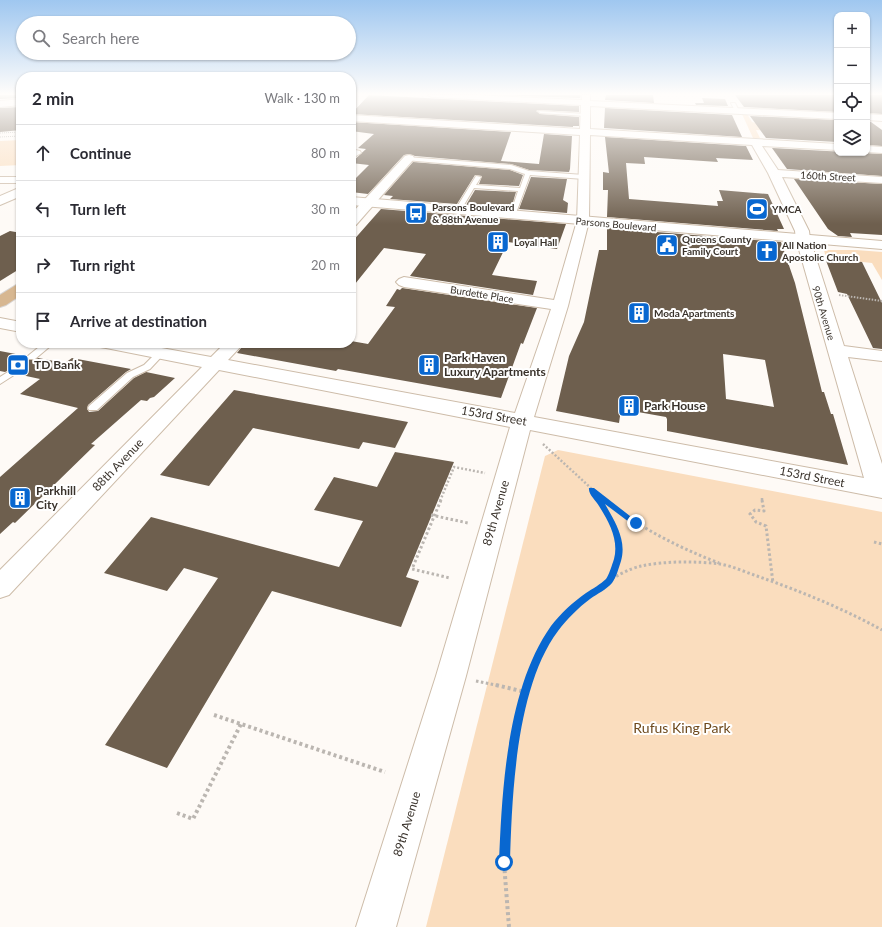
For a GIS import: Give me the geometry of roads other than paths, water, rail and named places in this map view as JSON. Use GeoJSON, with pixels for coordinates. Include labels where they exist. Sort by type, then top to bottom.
{"type":"FeatureCollection","features":[{"type":"Feature","properties":{"kind":"main road"},"geometry":{"type":"LineString","coordinates":[[0,302],[16,291]]}},
{"type":"Feature","properties":{"kind":"street","name":"89th Avenue"},"geometry":{"type":"LineString","coordinates":[[376,927],[451,676],[522,422],[560,306],[583,221],[585,138]]}},
{"type":"Feature","properties":{"kind":"street"},"geometry":{"type":"LineString","coordinates":[[691,138],[834,147]]}},
{"type":"Feature","properties":{"kind":"street","name":"90th Avenue"},"geometry":{"type":"LineString","coordinates":[[755,142],[774,173],[802,231],[802,239],[881,490]]}},
{"type":"Feature","properties":{"kind":"street"},"geometry":{"type":"LineString","coordinates":[[870,149],[882,150]]}},
{"type":"Feature","properties":{"kind":"street"},"geometry":{"type":"LineString","coordinates":[[356,217],[408,158]]}},
{"type":"Feature","properties":{"kind":"street","name":"160th Street"},"geometry":{"type":"LineString","coordinates":[[774,173],[882,180]]}},
{"type":"Feature","properties":{"kind":"street"},"geometry":{"type":"LineString","coordinates":[[0,180],[16,180]]}},
{"type":"Feature","properties":{"kind":"street"},"geometry":{"type":"LineString","coordinates":[[0,201],[16,193]]}},
{"type":"Feature","properties":{"kind":"street","name":"Parsons Boulevard"},"geometry":{"type":"LineString","coordinates":[[356,201],[882,245]]}},
{"type":"Feature","properties":{"kind":"street","name":"Burdette Place"},"geometry":{"type":"LineString","coordinates":[[404,282],[560,306]]}},
{"type":"Feature","properties":{"kind":"street"},"geometry":{"type":"LineString","coordinates":[[0,323],[16,326]]}},
{"type":"Feature","properties":{"kind":"street","name":"153rd Street"},"geometry":{"type":"LineString","coordinates":[[134,348],[881,490]]}},
{"type":"Feature","properties":{"kind":"street","name":"88th Avenue"},"geometry":{"type":"LineString","coordinates":[[0,587],[230,348]]}},
{"type":"Feature","properties":{"kind":"street"},"geometry":{"type":"LineString","coordinates":[[836,350],[882,356]]}},
{"type":"Feature","properties":{"kind":"lane"},"geometry":{"type":"LineString","coordinates":[[408,158],[511,167],[528,173],[584,177]]}},
{"type":"Feature","properties":{"kind":"lane"},"geometry":{"type":"LineString","coordinates":[[513,215],[528,173]]}},
{"type":"Feature","properties":{"kind":"lane"},"geometry":{"type":"LineString","coordinates":[[458,210],[478,177]]}},
{"type":"Feature","properties":{"kind":"lane"},"geometry":{"type":"LineString","coordinates":[[472,186],[522,190]]}},
{"type":"Feature","properties":{"kind":"lane"},"geometry":{"type":"LineString","coordinates":[[32,357],[44,348]]}},
{"type":"Feature","properties":{"kind":"lane"},"geometry":{"type":"LineString","coordinates":[[93,408],[130,375],[147,367],[161,353]]}},
{"type":"Feature","properties":{"kind":"lane"},"geometry":{"type":"LineString","coordinates":[[0,381],[11,373]]}},
{"type":"Feature","properties":{"kind":"place","name":"YMCA"},"geometry":{"type":"Point","coordinates":[757,209]}},
{"type":"Feature","properties":{"kind":"place","name":"Parsons Boulevard & 88th Avenue"},"geometry":{"type":"Point","coordinates":[416,213]}},
{"type":"Feature","properties":{"kind":"place","name":"Loyal Hall"},"geometry":{"type":"Point","coordinates":[498,242]}},
{"type":"Feature","properties":{"kind":"place","name":"Queens County Family Court"},"geometry":{"type":"Point","coordinates":[667,245]}},
{"type":"Feature","properties":{"kind":"place","name":"All Nation Apostolic Church"},"geometry":{"type":"Point","coordinates":[767,251]}},
{"type":"Feature","properties":{"kind":"place","name":"Moda Apartments"},"geometry":{"type":"Point","coordinates":[639,313]}},
{"type":"Feature","properties":{"kind":"place","name":"TD Bank"},"geometry":{"type":"Point","coordinates":[18,365]}},
{"type":"Feature","properties":{"kind":"place","name":"Park Haven Luxury Apartments"},"geometry":{"type":"Point","coordinates":[429,365]}},
{"type":"Feature","properties":{"kind":"place","name":"Park House"},"geometry":{"type":"Point","coordinates":[629,406]}},
{"type":"Feature","properties":{"kind":"place","name":"Parkhill City"},"geometry":{"type":"Point","coordinates":[20,498]}},
{"type":"Feature","properties":{"kind":"park label","name":"Rufus King Park"},"geometry":{"type":"Point","coordinates":[682,728]}}]}
